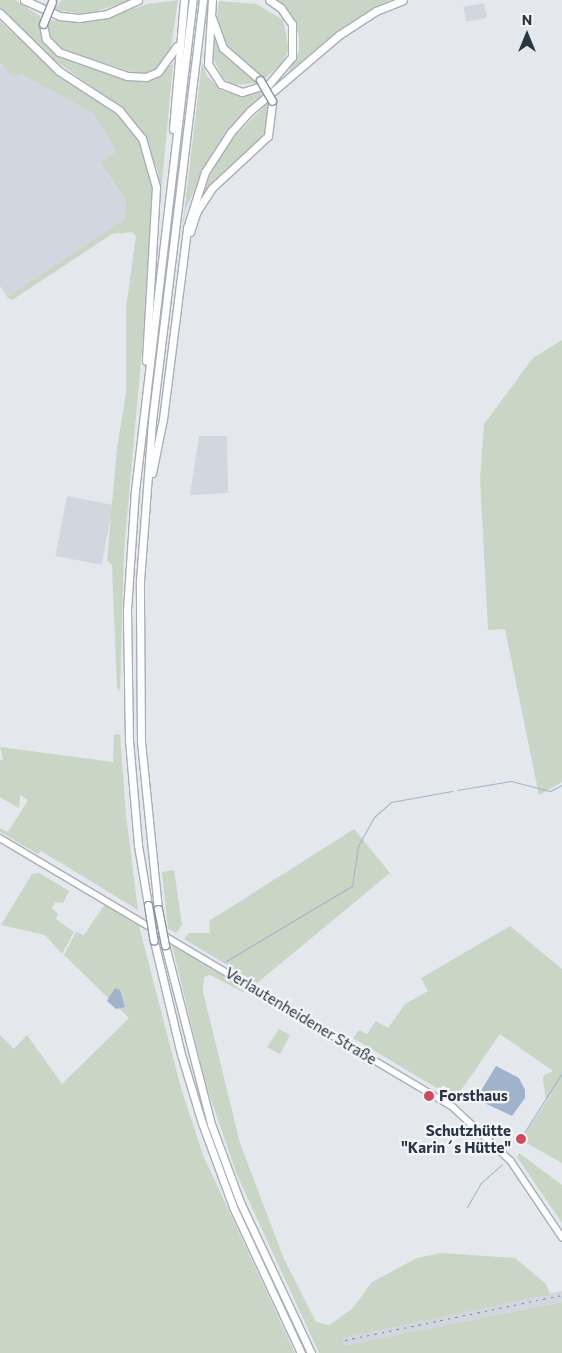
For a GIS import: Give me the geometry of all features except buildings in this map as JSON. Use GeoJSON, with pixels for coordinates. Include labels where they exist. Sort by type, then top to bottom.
{"type":"FeatureCollection","features":[{"type":"Feature","properties":{"kind":"highway"},"geometry":{"type":"LineString","coordinates":[[24,0],[60,16],[79,18],[107,14],[138,0]]}},
{"type":"Feature","properties":{"kind":"highway"},"geometry":{"type":"LineString","coordinates":[[211,3],[207,50],[210,68],[225,87],[248,92],[276,78],[290,63],[294,51],[292,24],[281,8],[269,0]]}},
{"type":"Feature","properties":{"kind":"highway"},"geometry":{"type":"LineString","coordinates":[[147,488],[163,419],[184,252],[195,197],[231,132],[339,35],[376,11],[403,0]]}},
{"type":"Feature","properties":{"kind":"highway"},"geometry":{"type":"LineString","coordinates":[[54,1],[43,24],[46,39],[59,52],[130,77],[158,72],[170,61],[179,41]]}},
{"type":"Feature","properties":{"kind":"highway"},"geometry":{"type":"LineString","coordinates":[[170,186],[179,41],[184,2]]}},
{"type":"Feature","properties":{"kind":"highway"},"geometry":{"type":"LineString","coordinates":[[193,3],[146,388],[131,533],[127,684],[133,796],[154,941],[181,1054],[202,1123],[233,1207],[301,1353]]}},
{"type":"Feature","properties":{"kind":"highway"},"geometry":{"type":"LineString","coordinates":[[203,3],[147,488],[140,581],[139,702],[152,870],[165,945],[211,1124],[240,1202],[311,1353]]}},
{"type":"Feature","properties":{"kind":"highway"},"geometry":{"type":"LineString","coordinates":[[184,252],[197,211],[212,188],[268,136],[272,101],[260,80],[219,43],[211,3]]}},
{"type":"Feature","properties":{"kind":"highway"},"geometry":{"type":"LineString","coordinates":[[0,12],[60,71],[120,110],[142,138],[151,158],[156,216],[146,326],[146,388]]}},
{"type":"Feature","properties":{"kind":"main road","name":"Verlautenheidener Straße"},"geometry":{"type":"LineString","coordinates":[[0,838],[453,1106],[511,1161],[562,1237]]}},
{"type":"Feature","properties":{"kind":"shaded area"},"geometry":{"type":"Polygon","coordinates":[[[484,3],[487,18],[466,22],[463,7],[484,3]]]}},
{"type":"Feature","properties":{"kind":"shaded area"},"geometry":{"type":"Polygon","coordinates":[[[0,63],[14,77],[21,74],[93,113],[116,152],[100,164],[126,201],[125,219],[7,297],[0,286],[0,63]]]}},
{"type":"Feature","properties":{"kind":"shaded area"},"geometry":{"type":"Polygon","coordinates":[[[199,436],[227,436],[228,493],[190,495],[199,436]]]}},
{"type":"Feature","properties":{"kind":"shaded area"},"geometry":{"type":"Polygon","coordinates":[[[67,496],[113,505],[101,565],[55,556],[67,496]]]}},
{"type":"Feature","properties":{"kind":"shaded area"},"geometry":{"type":"Polygon","coordinates":[[[562,1291],[562,1302],[344,1347],[342,1338],[562,1291]]]}},
{"type":"Feature","properties":{"kind":"green space"},"geometry":{"type":"Polygon","coordinates":[[[0,0],[15,0],[40,16],[45,43],[69,59],[122,78],[143,81],[173,64],[160,205],[158,171],[140,128],[121,107],[37,48],[0,9],[0,0]]]}},
{"type":"Feature","properties":{"kind":"green space"},"geometry":{"type":"Polygon","coordinates":[[[62,0],[132,0],[88,14],[53,10],[62,0]]]}},
{"type":"Feature","properties":{"kind":"green space"},"geometry":{"type":"Polygon","coordinates":[[[178,0],[170,54],[158,68],[141,75],[58,48],[48,32],[49,20],[92,22],[148,4],[178,0]]]}},
{"type":"Feature","properties":{"kind":"green space"},"geometry":{"type":"Polygon","coordinates":[[[274,0],[390,0],[337,31],[288,73],[299,51],[299,35],[286,8],[274,0]]]}},
{"type":"Feature","properties":{"kind":"green space"},"geometry":{"type":"Polygon","coordinates":[[[219,1],[257,4],[283,20],[289,49],[281,65],[265,78],[229,50],[221,38],[216,24],[219,1]]]}},
{"type":"Feature","properties":{"kind":"green space"},"geometry":{"type":"Polygon","coordinates":[[[0,21],[64,79],[124,119],[146,153],[151,171],[153,226],[124,551],[120,691],[117,688],[112,565],[107,561],[117,448],[126,393],[126,308],[136,236],[132,232],[112,234],[12,300],[7,297],[125,219],[126,201],[100,163],[116,152],[93,113],[21,74],[14,78],[0,63],[0,21]]]}},
{"type":"Feature","properties":{"kind":"green space"},"geometry":{"type":"Polygon","coordinates":[[[211,32],[224,55],[257,83],[233,85],[223,78],[210,52],[211,32]]]}},
{"type":"Feature","properties":{"kind":"green space"},"geometry":{"type":"Polygon","coordinates":[[[202,62],[207,76],[222,91],[244,96],[265,91],[266,94],[224,137],[209,160],[186,208],[182,231],[202,62]]]}},
{"type":"Feature","properties":{"kind":"green space"},"geometry":{"type":"Polygon","coordinates":[[[269,102],[264,139],[198,206],[214,165],[231,140],[269,102]]]}},
{"type":"Feature","properties":{"kind":"green space"},"geometry":{"type":"Polygon","coordinates":[[[562,340],[562,782],[539,795],[505,629],[488,630],[480,478],[484,424],[533,358],[562,340]]]}},
{"type":"Feature","properties":{"kind":"green space"},"geometry":{"type":"Polygon","coordinates":[[[120,734],[126,815],[138,910],[41,851],[38,854],[0,832],[0,828],[8,832],[28,800],[20,795],[19,808],[0,797],[0,761],[3,759],[0,747],[113,762],[114,735],[120,734]]]}},
{"type":"Feature","properties":{"kind":"green space"},"geometry":{"type":"Polygon","coordinates":[[[354,829],[390,873],[257,983],[184,939],[189,933],[210,933],[209,921],[354,829]]]}},
{"type":"Feature","properties":{"kind":"green space"},"geometry":{"type":"Polygon","coordinates":[[[174,870],[182,925],[176,933],[168,929],[162,872],[174,870]]]}},
{"type":"Feature","properties":{"kind":"green space"},"geometry":{"type":"Polygon","coordinates":[[[39,873],[69,891],[63,903],[55,902],[52,908],[58,914],[56,919],[74,932],[62,954],[45,935],[1,925],[32,874],[39,873]]]}},
{"type":"Feature","properties":{"kind":"green space"},"geometry":{"type":"Polygon","coordinates":[[[105,904],[139,926],[181,1088],[203,1155],[295,1353],[0,1353],[0,1035],[14,1049],[27,1035],[62,1084],[129,1018],[64,955],[76,932],[84,935],[105,904]]]}},
{"type":"Feature","properties":{"kind":"green space"},"geometry":{"type":"Polygon","coordinates":[[[510,926],[562,969],[562,1078],[546,1101],[544,1075],[553,1071],[500,1034],[455,1099],[353,1038],[359,1030],[367,1034],[376,1021],[388,1028],[405,1004],[428,991],[421,978],[510,926]]]}},
{"type":"Feature","properties":{"kind":"green space"},"geometry":{"type":"Polygon","coordinates":[[[172,945],[249,990],[243,992],[210,975],[204,977],[203,992],[240,1143],[284,1259],[316,1322],[329,1325],[352,1309],[372,1282],[417,1258],[441,1253],[515,1258],[546,1284],[550,1294],[343,1338],[344,1346],[562,1302],[562,1353],[319,1353],[237,1175],[206,1085],[172,945]]]}},
{"type":"Feature","properties":{"kind":"green space"},"geometry":{"type":"Polygon","coordinates":[[[279,1029],[290,1035],[280,1054],[267,1047],[279,1029]]]}},
{"type":"Feature","properties":{"kind":"green space"},"geometry":{"type":"Polygon","coordinates":[[[562,1078],[562,1163],[521,1140],[562,1078]]]}},
{"type":"Feature","properties":{"kind":"green space"},"geometry":{"type":"Polygon","coordinates":[[[519,1153],[562,1185],[562,1223],[517,1157],[519,1153]]]}},
{"type":"Feature","properties":{"kind":"water"},"geometry":{"type":"Polygon","coordinates":[[[115,988],[120,990],[125,1007],[116,1009],[107,1001],[115,988]]]}},
{"type":"Feature","properties":{"kind":"water"},"geometry":{"type":"Polygon","coordinates":[[[496,1066],[519,1078],[525,1090],[525,1098],[512,1116],[476,1099],[496,1066]]]}},
{"type":"Feature","properties":{"kind":"waterway"},"geometry":{"type":"LineString","coordinates":[[457,790],[511,781],[550,791],[562,785]]}},
{"type":"Feature","properties":{"kind":"waterway"},"geometry":{"type":"LineString","coordinates":[[226,961],[352,886],[358,846],[374,817],[391,802],[452,791]]}},
{"type":"Feature","properties":{"kind":"waterway"},"geometry":{"type":"LineString","coordinates":[[522,1136],[562,1073]]}},
{"type":"Feature","properties":{"kind":"waterway"},"geometry":{"type":"LineString","coordinates":[[467,1207],[481,1183],[502,1164]]}},
{"type":"Feature","properties":{"kind":"railway"},"geometry":{"type":"LineString","coordinates":[[345,1340],[562,1295]]}},
{"type":"Feature","properties":{"kind":"place","name":"Forsthaus"},"geometry":{"type":"Point","coordinates":[429,1096]}},
{"type":"Feature","properties":{"kind":"place","name":"Schutzhütte \"Karin´s Hütte\""},"geometry":{"type":"Point","coordinates":[521,1139]}}]}
